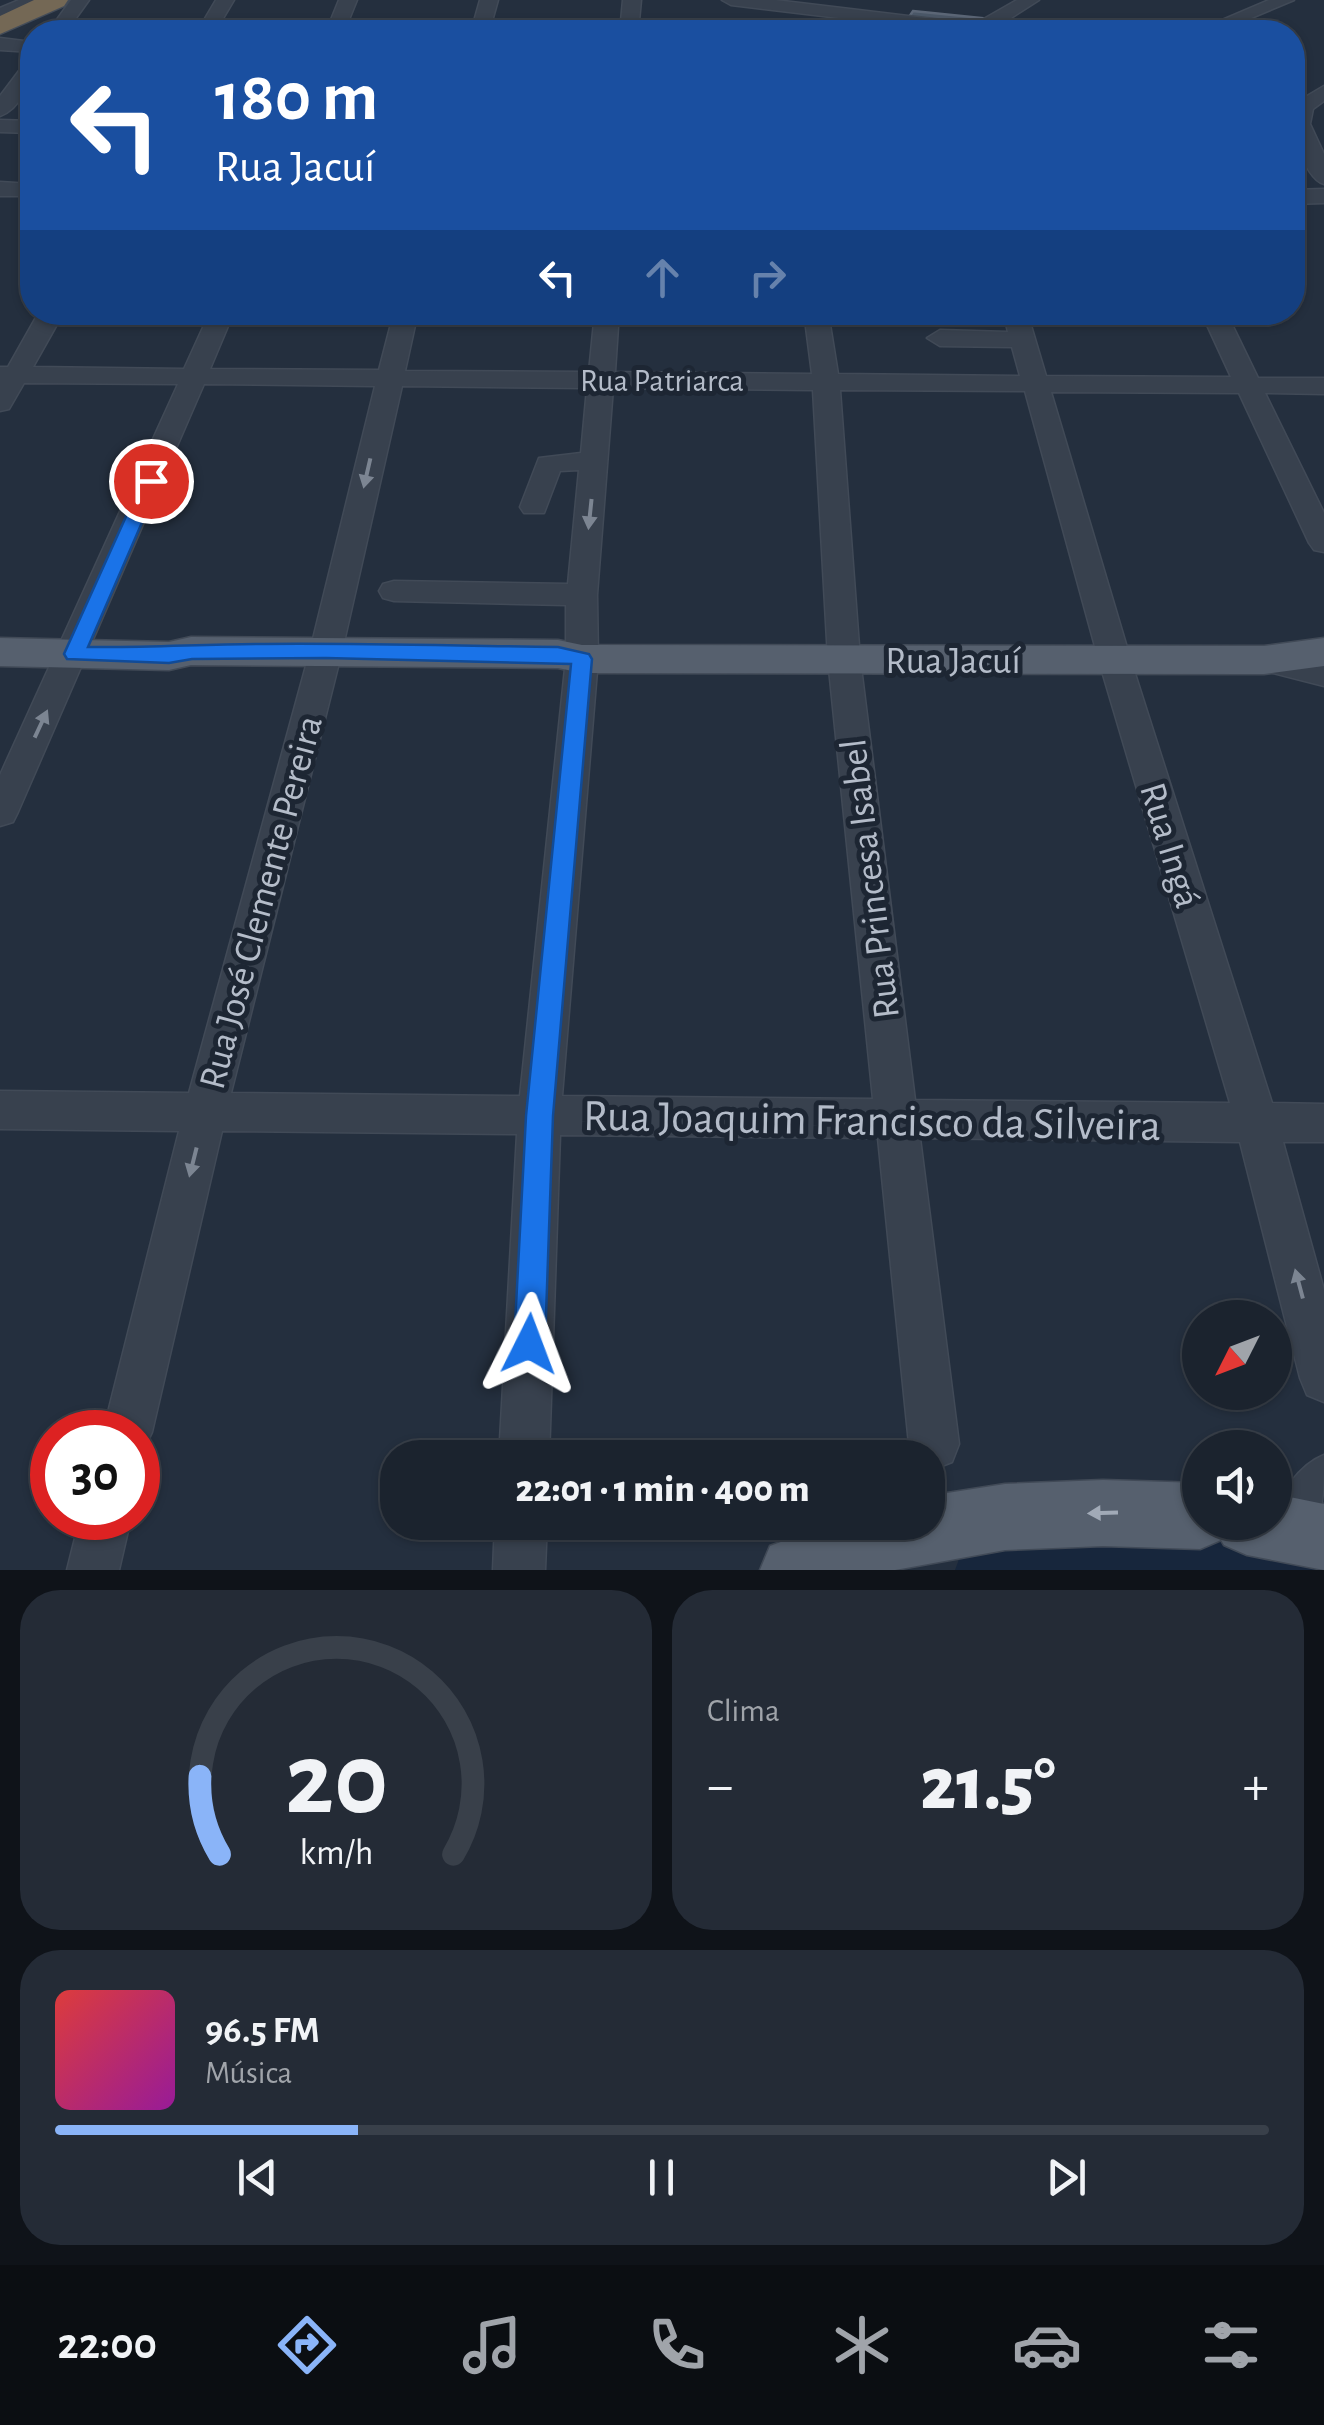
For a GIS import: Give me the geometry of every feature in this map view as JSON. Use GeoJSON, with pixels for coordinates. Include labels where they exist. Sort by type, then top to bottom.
{"type":"FeatureCollection","features":[{"type":"Feature","properties":{"kind":"highway"},"geometry":{"type":"LineString","coordinates":[[0,26],[55,0]]}},
{"type":"Feature","properties":{"kind":"main road","name":"Rua Jacuí"},"geometry":{"type":"LineString","coordinates":[[0,652],[169,656],[186,665],[323,659],[555,665],[582,659],[1116,662],[1264,660],[1324,652]]}},
{"type":"Feature","properties":{"kind":"main road"},"geometry":{"type":"LineString","coordinates":[[794,1570],[888,1538],[942,1525],[1091,1514],[1182,1516]]}},
{"type":"Feature","properties":{"kind":"street"},"geometry":{"type":"LineString","coordinates":[[0,15],[34,0]]}},
{"type":"Feature","properties":{"kind":"street"},"geometry":{"type":"LineString","coordinates":[[732,0],[902,20]]}},
{"type":"Feature","properties":{"kind":"street"},"geometry":{"type":"LineString","coordinates":[[1003,20],[1030,0]]}},
{"type":"Feature","properties":{"kind":"street"},"geometry":{"type":"LineString","coordinates":[[1234,20],[1285,0]]}},
{"type":"Feature","properties":{"kind":"street"},"geometry":{"type":"LineString","coordinates":[[0,110],[20,82]]}},
{"type":"Feature","properties":{"kind":"street"},"geometry":{"type":"LineString","coordinates":[[1305,135],[1324,178]]}},
{"type":"Feature","properties":{"kind":"street"},"geometry":{"type":"LineString","coordinates":[[0,403],[8,375],[43,325]]}},
{"type":"Feature","properties":{"kind":"street"},"geometry":{"type":"LineString","coordinates":[[0,812],[74,654],[217,325]]}},
{"type":"Feature","properties":{"kind":"street","name":"Rua José Clemente Pereira"},"geometry":{"type":"LineString","coordinates":[[131,1410],[323,659],[403,325]]}},
{"type":"Feature","properties":{"kind":"street"},"geometry":{"type":"LineString","coordinates":[[525,1440],[540,1116],[582,659],[582,595],[606,325]]}},
{"type":"Feature","properties":{"kind":"street","name":"Rua Princesa Isabel"},"geometry":{"type":"LineString","coordinates":[[818,325],[826,381],[844,659],[934,1440]]}},
{"type":"Feature","properties":{"kind":"street"},"geometry":{"type":"LineString","coordinates":[[1220,325],[1324,543]]}},
{"type":"Feature","properties":{"kind":"street"},"geometry":{"type":"LineString","coordinates":[[940,338],[1019,326]]}},
{"type":"Feature","properties":{"kind":"street","name":"Rua Ingá"},"geometry":{"type":"LineString","coordinates":[[1019,326],[1116,662],[1257,1123],[1324,1378]]}},
{"type":"Feature","properties":{"kind":"street","name":"Rua Patriarca"},"geometry":{"type":"LineString","coordinates":[[8,375],[1324,386]]}},
{"type":"Feature","properties":{"kind":"street"},"geometry":{"type":"LineString","coordinates":[[534,507],[548,464],[595,460]]}},
{"type":"Feature","properties":{"kind":"street"},"geometry":{"type":"LineString","coordinates":[[394,590],[582,595]]}},
{"type":"Feature","properties":{"kind":"street"},"geometry":{"type":"LineString","coordinates":[[1264,660],[1324,675]]}},
{"type":"Feature","properties":{"kind":"street","name":"Rua Joaquim Francisco da Silveira"},"geometry":{"type":"LineString","coordinates":[[0,1110],[1324,1123]]}},
{"type":"Feature","properties":{"kind":"street"},"geometry":{"type":"LineString","coordinates":[[93,1570],[100,1540]]}},
{"type":"Feature","properties":{"kind":"street"},"geometry":{"type":"LineString","coordinates":[[519,1570],[521,1540]]}},
{"type":"Feature","properties":{"kind":"building"},"geometry":{"type":"Polygon","coordinates":[[[913,11],[1000,20],[907,20],[913,11]]]}},
{"type":"Feature","properties":{"kind":"waterway"},"geometry":{"type":"LineString","coordinates":[[977,1570],[1009,1558],[1166,1556],[1324,1566]]}},
{"type":"Feature","properties":{"kind":"route"},"geometry":{"type":"LineString","coordinates":[[151,481],[74,654],[169,656],[192,652],[326,651],[558,654],[582,659],[540,1116],[529,1344]]}}]}
